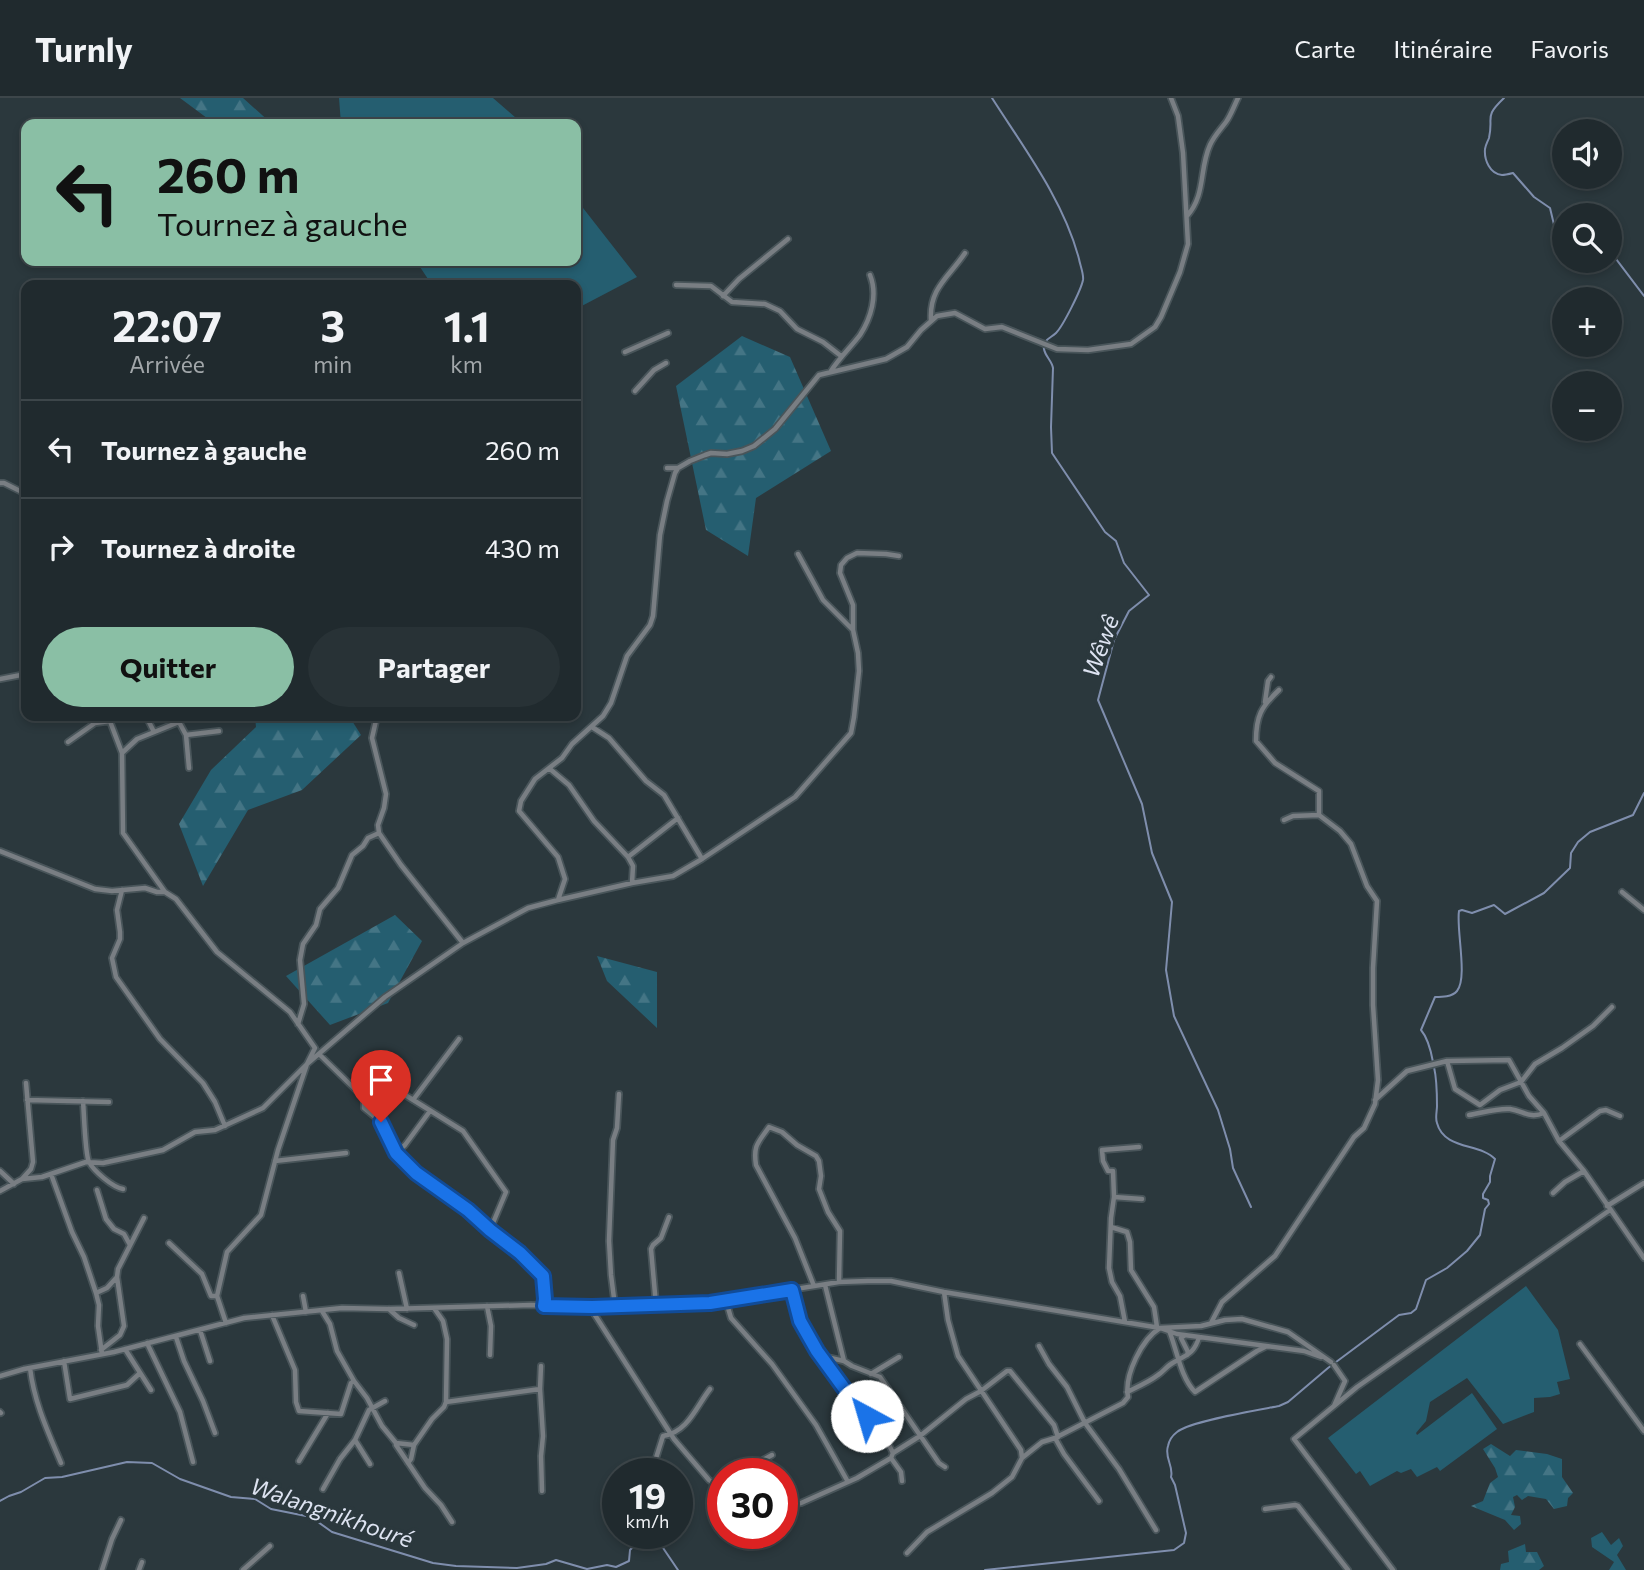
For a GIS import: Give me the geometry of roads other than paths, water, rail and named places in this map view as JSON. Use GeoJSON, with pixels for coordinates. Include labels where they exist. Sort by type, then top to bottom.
{"type":"FeatureCollection","features":[{"type":"Feature","properties":{"kind":"street"},"geometry":{"type":"LineString","coordinates":[[667,468],[678,468],[711,453],[727,454],[754,446],[775,429],[819,375],[877,362],[896,354],[907,347],[937,316],[955,313],[985,329],[1002,327],[1057,349],[1088,350],[1130,344],[1151,331],[1161,317],[1180,272],[1188,244],[1182,141],[1178,116],[1171,98]]}},
{"type":"Feature","properties":{"kind":"street"},"geometry":{"type":"LineString","coordinates":[[1187,216],[1199,195],[1203,160],[1238,98]]}},
{"type":"Feature","properties":{"kind":"street"},"geometry":{"type":"LineString","coordinates":[[723,296],[739,279],[788,239]]}},
{"type":"Feature","properties":{"kind":"street"},"geometry":{"type":"LineString","coordinates":[[931,321],[937,288],[955,269],[965,253]]}},
{"type":"Feature","properties":{"kind":"street"},"geometry":{"type":"LineString","coordinates":[[830,372],[860,335],[872,311],[874,286],[870,275]]}},
{"type":"Feature","properties":{"kind":"street"},"geometry":{"type":"LineString","coordinates":[[676,285],[711,286],[732,302],[765,304],[780,311],[797,328],[823,342],[841,356]]}},
{"type":"Feature","properties":{"kind":"street"},"geometry":{"type":"LineString","coordinates":[[625,352],[668,333]]}},
{"type":"Feature","properties":{"kind":"street"},"geometry":{"type":"LineString","coordinates":[[635,391],[654,370],[666,363]]}},
{"type":"Feature","properties":{"kind":"street"},"geometry":{"type":"LineString","coordinates":[[558,900],[565,879],[558,856],[519,811],[521,801],[535,779],[562,758],[572,744],[603,716],[611,703],[627,656],[650,625],[660,535],[678,468]]}},
{"type":"Feature","properties":{"kind":"street"},"geometry":{"type":"LineString","coordinates":[[0,483],[21,492]]}},
{"type":"Feature","properties":{"kind":"street"},"geometry":{"type":"LineString","coordinates":[[22,1179],[51,1174],[89,1161],[103,1163],[163,1150],[195,1132],[215,1130],[263,1108],[307,1064],[385,997],[463,943],[528,908],[673,876],[795,797],[851,733],[859,671],[853,630],[853,605],[840,572],[842,562],[857,553],[899,556]]}},
{"type":"Feature","properties":{"kind":"street"},"geometry":{"type":"LineString","coordinates":[[798,554],[823,600],[853,630]]}},
{"type":"Feature","properties":{"kind":"street"},"geometry":{"type":"LineString","coordinates":[[0,680],[21,675]]}},
{"type":"Feature","properties":{"kind":"street"},"geometry":{"type":"LineString","coordinates":[[1271,677],[1256,726],[1256,741],[1275,763],[1319,791],[1319,815]]}},
{"type":"Feature","properties":{"kind":"street"},"geometry":{"type":"LineString","coordinates":[[1265,703],[1279,690]]}},
{"type":"Feature","properties":{"kind":"street"},"geometry":{"type":"LineString","coordinates":[[68,743],[101,721]]}},
{"type":"Feature","properties":{"kind":"street"},"geometry":{"type":"LineString","coordinates":[[110,721],[122,753],[123,833],[165,892],[176,899],[217,952],[290,1012],[319,1054],[364,1098],[364,1108],[381,1122],[396,1153],[416,1173],[468,1210],[520,1253],[543,1276],[544,1306]]}},
{"type":"Feature","properties":{"kind":"street"},"geometry":{"type":"LineString","coordinates":[[148,721],[154,732]]}},
{"type":"Feature","properties":{"kind":"street"},"geometry":{"type":"LineString","coordinates":[[376,721],[372,738],[386,794],[378,825],[379,833],[463,943]]}},
{"type":"Feature","properties":{"kind":"street"},"geometry":{"type":"LineString","coordinates":[[122,753],[136,739],[179,722],[186,735],[189,768]]}},
{"type":"Feature","properties":{"kind":"street"},"geometry":{"type":"LineString","coordinates":[[592,727],[609,738],[646,781],[664,795],[702,859]]}},
{"type":"Feature","properties":{"kind":"street"},"geometry":{"type":"LineString","coordinates":[[186,735],[219,731]]}},
{"type":"Feature","properties":{"kind":"street"},"geometry":{"type":"LineString","coordinates":[[550,769],[569,785],[594,821],[628,857],[633,866],[632,883]]}},
{"type":"Feature","properties":{"kind":"street"},"geometry":{"type":"LineString","coordinates":[[1210,1323],[1222,1302],[1275,1256],[1354,1137],[1363,1128],[1375,1100],[1378,1080],[1373,1004],[1377,901],[1367,886],[1350,844],[1340,831],[1319,815],[1293,816],[1284,820]]}},
{"type":"Feature","properties":{"kind":"street"},"geometry":{"type":"LineString","coordinates":[[628,857],[678,818]]}},
{"type":"Feature","properties":{"kind":"street"},"geometry":{"type":"LineString","coordinates":[[298,1024],[304,1004],[300,960],[303,944],[316,925],[320,909],[338,888],[352,855],[368,838],[379,833]]}},
{"type":"Feature","properties":{"kind":"street"},"geometry":{"type":"LineString","coordinates":[[0,852],[96,889],[145,888],[165,892]]}},
{"type":"Feature","properties":{"kind":"street"},"geometry":{"type":"LineString","coordinates":[[145,888],[152,873]]}},
{"type":"Feature","properties":{"kind":"street"},"geometry":{"type":"LineString","coordinates":[[122,890],[117,910],[120,939],[112,958],[116,977],[160,1039],[203,1083],[225,1126]]}},
{"type":"Feature","properties":{"kind":"street"},"geometry":{"type":"LineString","coordinates":[[1622,892],[1644,910]]}},
{"type":"Feature","properties":{"kind":"street"},"geometry":{"type":"LineString","coordinates":[[1447,1061],[1455,1089],[1480,1105],[1500,1090],[1521,1082],[1535,1064],[1593,1026],[1612,1007]]}},
{"type":"Feature","properties":{"kind":"street"},"geometry":{"type":"LineString","coordinates":[[413,1100],[458,1039]]}},
{"type":"Feature","properties":{"kind":"street"},"geometry":{"type":"LineString","coordinates":[[226,1323],[217,1296],[227,1252],[261,1215],[275,1161],[307,1064],[315,1048]]}},
{"type":"Feature","properties":{"kind":"street"},"geometry":{"type":"LineString","coordinates":[[1375,1100],[1407,1071],[1447,1061],[1509,1060],[1559,1141],[1584,1171],[1644,1258]]}},
{"type":"Feature","properties":{"kind":"street"},"geometry":{"type":"LineString","coordinates":[[26,1083],[32,1178]]}},
{"type":"Feature","properties":{"kind":"street"},"geometry":{"type":"LineString","coordinates":[[364,1098],[402,1093],[463,1131],[506,1192],[490,1230]]}},
{"type":"Feature","properties":{"kind":"street"},"geometry":{"type":"LineString","coordinates":[[615,1306],[609,1241],[613,1140],[617,1128],[619,1094]]}},
{"type":"Feature","properties":{"kind":"street"},"geometry":{"type":"LineString","coordinates":[[27,1100],[109,1102]]}},
{"type":"Feature","properties":{"kind":"street"},"geometry":{"type":"LineString","coordinates":[[83,1101],[89,1161],[106,1181],[122,1189]]}},
{"type":"Feature","properties":{"kind":"street"},"geometry":{"type":"LineString","coordinates":[[1469,1115],[1512,1109],[1532,1116],[1544,1113]]}},
{"type":"Feature","properties":{"kind":"street"},"geometry":{"type":"LineString","coordinates":[[1559,1141],[1600,1111],[1606,1110],[1620,1116]]}},
{"type":"Feature","properties":{"kind":"street"},"geometry":{"type":"LineString","coordinates":[[396,1153],[430,1111]]}},
{"type":"Feature","properties":{"kind":"street"},"geometry":{"type":"LineString","coordinates":[[814,1286],[795,1238],[756,1165],[755,1148],[769,1127],[782,1132],[819,1161],[820,1189],[828,1212],[839,1231],[839,1282]]}},
{"type":"Feature","properties":{"kind":"street"},"geometry":{"type":"LineString","coordinates":[[1125,1322],[1109,1268],[1114,1198],[1113,1171],[1108,1171],[1104,1165],[1102,1150],[1139,1147]]}},
{"type":"Feature","properties":{"kind":"street"},"geometry":{"type":"LineString","coordinates":[[275,1161],[346,1153]]}},
{"type":"Feature","properties":{"kind":"street"},"geometry":{"type":"LineString","coordinates":[[0,1191],[22,1179],[31,1169]]}},
{"type":"Feature","properties":{"kind":"street"},"geometry":{"type":"LineString","coordinates":[[0,1171],[14,1184]]}},
{"type":"Feature","properties":{"kind":"street"},"geometry":{"type":"LineString","coordinates":[[1553,1193],[1584,1171]]}},
{"type":"Feature","properties":{"kind":"street"},"geometry":{"type":"LineString","coordinates":[[51,1174],[96,1293],[102,1352]]}},
{"type":"Feature","properties":{"kind":"street"},"geometry":{"type":"LineString","coordinates":[[1393,1570],[1294,1439],[1357,1387],[1608,1208],[1643,1186]]}},
{"type":"Feature","properties":{"kind":"street"},"geometry":{"type":"LineString","coordinates":[[97,1190],[106,1219],[114,1229],[124,1234],[130,1245]]}},
{"type":"Feature","properties":{"kind":"street"},"geometry":{"type":"LineString","coordinates":[[1114,1198],[1142,1199]]}},
{"type":"Feature","properties":{"kind":"street"},"geometry":{"type":"LineString","coordinates":[[656,1305],[651,1249],[661,1238],[669,1217]]}},
{"type":"Feature","properties":{"kind":"street"},"geometry":{"type":"LineString","coordinates":[[102,1352],[120,1335],[124,1326],[118,1269],[144,1218]]}},
{"type":"Feature","properties":{"kind":"street"},"geometry":{"type":"LineString","coordinates":[[1111,1227],[1127,1232],[1131,1270],[1154,1307],[1158,1328]]}},
{"type":"Feature","properties":{"kind":"street"},"geometry":{"type":"LineString","coordinates":[[169,1243],[202,1274],[211,1296],[217,1296]]}},
{"type":"Feature","properties":{"kind":"street"},"geometry":{"type":"LineString","coordinates":[[399,1273],[407,1309]]}},
{"type":"Feature","properties":{"kind":"street"},"geometry":{"type":"LineString","coordinates":[[96,1293],[107,1288],[117,1276]]}},
{"type":"Feature","properties":{"kind":"street"},"geometry":{"type":"LineString","coordinates":[[0,1376],[176,1337],[244,1318],[272,1315],[342,1308],[389,1310],[710,1303],[839,1282],[891,1281],[1158,1328],[1185,1335],[1304,1351],[1331,1362],[1288,1332],[1242,1319],[1158,1328],[1140,1349],[1130,1376],[1128,1397],[1123,1403],[1056,1438],[1042,1442],[1022,1458],[1012,1477],[992,1493],[927,1532],[907,1553]]}},
{"type":"Feature","properties":{"kind":"street"},"geometry":{"type":"LineString","coordinates":[[825,1284],[844,1361]]}},
{"type":"Feature","properties":{"kind":"street"},"geometry":{"type":"LineString","coordinates":[[792,1290],[800,1321],[849,1395],[885,1437],[901,1472],[902,1481]]}},
{"type":"Feature","properties":{"kind":"street"},"geometry":{"type":"LineString","coordinates":[[944,1292],[958,1356],[1021,1450],[1022,1458]]}},
{"type":"Feature","properties":{"kind":"street"},"geometry":{"type":"LineString","coordinates":[[303,1296],[306,1312]]}},
{"type":"Feature","properties":{"kind":"street"},"geometry":{"type":"LineString","coordinates":[[726,1301],[731,1318],[772,1364],[816,1424],[848,1482]]}},
{"type":"Feature","properties":{"kind":"street"},"geometry":{"type":"LineString","coordinates":[[487,1306],[491,1326],[490,1355]]}},
{"type":"Feature","properties":{"kind":"street"},"geometry":{"type":"LineString","coordinates":[[592,1307],[673,1437],[707,1478]]}},
{"type":"Feature","properties":{"kind":"street"},"geometry":{"type":"LineString","coordinates":[[408,1463],[414,1445],[446,1402],[447,1339],[443,1321],[434,1308]]}},
{"type":"Feature","properties":{"kind":"street"},"geometry":{"type":"LineString","coordinates":[[322,1310],[330,1324],[337,1351],[354,1381],[425,1488],[442,1506],[452,1522]]}},
{"type":"Feature","properties":{"kind":"street"},"geometry":{"type":"LineString","coordinates":[[389,1310],[414,1325]]}},
{"type":"Feature","properties":{"kind":"street"},"geometry":{"type":"LineString","coordinates":[[272,1315],[295,1370],[296,1402],[299,1411],[341,1414],[354,1381]]}},
{"type":"Feature","properties":{"kind":"street"},"geometry":{"type":"LineString","coordinates":[[200,1330],[210,1361]]}},
{"type":"Feature","properties":{"kind":"street"},"geometry":{"type":"LineString","coordinates":[[1169,1332],[1179,1361],[1195,1392],[1265,1347]]}},
{"type":"Feature","properties":{"kind":"street"},"geometry":{"type":"LineString","coordinates":[[1185,1335],[1181,1338],[1188,1352],[1187,1356]]}},
{"type":"Feature","properties":{"kind":"street"},"geometry":{"type":"LineString","coordinates":[[176,1337],[215,1433]]}},
{"type":"Feature","properties":{"kind":"street"},"geometry":{"type":"LineString","coordinates":[[1127,1393],[1158,1375],[1173,1362],[1187,1356],[1194,1350],[1199,1337]]}},
{"type":"Feature","properties":{"kind":"street"},"geometry":{"type":"LineString","coordinates":[[147,1343],[180,1412],[193,1462]]}},
{"type":"Feature","properties":{"kind":"street"},"geometry":{"type":"LineString","coordinates":[[1580,1344],[1644,1431]]}},
{"type":"Feature","properties":{"kind":"street"},"geometry":{"type":"LineString","coordinates":[[1040,1346],[1049,1364],[1067,1387],[1085,1423],[1119,1469],[1156,1531]]}},
{"type":"Feature","properties":{"kind":"street"},"geometry":{"type":"LineString","coordinates":[[125,1349],[150,1390]]}},
{"type":"Feature","properties":{"kind":"street"},"geometry":{"type":"LineString","coordinates":[[821,1355],[844,1361],[880,1377],[939,1463],[944,1466]]}},
{"type":"Feature","properties":{"kind":"street"},"geometry":{"type":"LineString","coordinates":[[871,1374],[899,1357]]}},
{"type":"Feature","properties":{"kind":"street"},"geometry":{"type":"LineString","coordinates":[[64,1361],[69,1399],[127,1385],[140,1373]]}},
{"type":"Feature","properties":{"kind":"street"},"geometry":{"type":"LineString","coordinates":[[1334,1365],[1345,1381],[1334,1406]]}},
{"type":"Feature","properties":{"kind":"street"},"geometry":{"type":"LineString","coordinates":[[541,1366],[542,1491]]}},
{"type":"Feature","properties":{"kind":"street"},"geometry":{"type":"LineString","coordinates":[[30,1368],[41,1415],[61,1463]]}},
{"type":"Feature","properties":{"kind":"street"},"geometry":{"type":"LineString","coordinates":[[798,1504],[848,1482],[892,1456],[1007,1371],[1010,1371],[1054,1425],[1056,1438],[1064,1454],[1100,1502]]}},
{"type":"Feature","properties":{"kind":"street"},"geometry":{"type":"LineString","coordinates":[[446,1402],[540,1389]]}},
{"type":"Feature","properties":{"kind":"street"},"geometry":{"type":"LineString","coordinates":[[656,1458],[663,1436],[673,1437],[686,1426],[699,1402],[710,1389]]}},
{"type":"Feature","properties":{"kind":"street"},"geometry":{"type":"LineString","coordinates":[[323,1489],[372,1408],[385,1401]]}},
{"type":"Feature","properties":{"kind":"street"},"geometry":{"type":"LineString","coordinates":[[299,1461],[328,1413]]}},
{"type":"Feature","properties":{"kind":"street"},"geometry":{"type":"LineString","coordinates":[[355,1440],[370,1464]]}},
{"type":"Feature","properties":{"kind":"street"},"geometry":{"type":"LineString","coordinates":[[396,1443],[414,1445]]}},
{"type":"Feature","properties":{"kind":"street"},"geometry":{"type":"LineString","coordinates":[[1265,1509],[1298,1506],[1348,1570]]}},
{"type":"Feature","properties":{"kind":"street"},"geometry":{"type":"LineString","coordinates":[[102,1570],[121,1520]]}},
{"type":"Feature","properties":{"kind":"street"},"geometry":{"type":"LineString","coordinates":[[243,1570],[270,1546]]}},
{"type":"Feature","properties":{"kind":"street"},"geometry":{"type":"LineString","coordinates":[[138,1570],[142,1562]]}},
{"type":"Feature","properties":{"kind":"waterway","name":"Wêwê"},"geometry":{"type":"LineString","coordinates":[[992,98],[1030,156],[1064,216],[1082,272],[1082,285],[1067,316],[1044,346],[1053,368],[1052,453],[1105,532],[1116,541],[1124,563],[1149,595],[1129,611],[1114,640],[1098,700],[1142,804],[1152,853],[1172,902],[1166,970],[1174,1016],[1218,1110],[1233,1168],[1251,1207]]}},
{"type":"Feature","properties":{"kind":"waterway","name":"Walangnikhouré"},"geometry":{"type":"LineString","coordinates":[[1504,98],[1491,114],[1485,149],[1487,162],[1498,174],[1513,173],[1534,197],[1550,208],[1552,216]]}},
{"type":"Feature","properties":{"kind":"waterway","name":"Walangnikhouré"},"geometry":{"type":"LineString","coordinates":[[1622,267],[1644,296]]}},
{"type":"Feature","properties":{"kind":"waterway","name":"Walangnikhouré"},"geometry":{"type":"LineString","coordinates":[[1433,1062],[1421,1030],[1435,997],[1452,994],[1460,985],[1462,965],[1459,911],[1472,913],[1494,905],[1505,914],[1544,893],[1570,868],[1571,853],[1578,842],[1590,832],[1633,815],[1644,793]]}},
{"type":"Feature","properties":{"kind":"waterway","name":"Walangnikhouré"},"geometry":{"type":"LineString","coordinates":[[985,1570],[1174,1550],[1184,1543],[1186,1533],[1167,1454],[1169,1442],[1176,1433],[1195,1424],[1288,1402],[1399,1315],[1411,1313],[1416,1309],[1426,1280],[1447,1268],[1467,1251],[1480,1235],[1485,1209],[1489,1204],[1483,1194],[1490,1182],[1495,1159],[1481,1150],[1454,1142],[1441,1132],[1436,1119],[1434,1067]]}},
{"type":"Feature","properties":{"kind":"waterway","name":"Walangnikhouré"},"geometry":{"type":"LineString","coordinates":[[0,1501],[45,1478],[62,1477],[127,1462],[152,1463],[180,1479],[231,1497],[255,1499],[271,1509],[311,1517],[332,1532],[433,1563],[517,1568],[556,1560],[587,1569],[607,1565],[616,1567],[629,1561],[631,1549]]}},
{"type":"Feature","properties":{"kind":"waterway","name":"Walangnikhouré"},"geometry":{"type":"LineString","coordinates":[[664,1549],[678,1570]]}}]}
